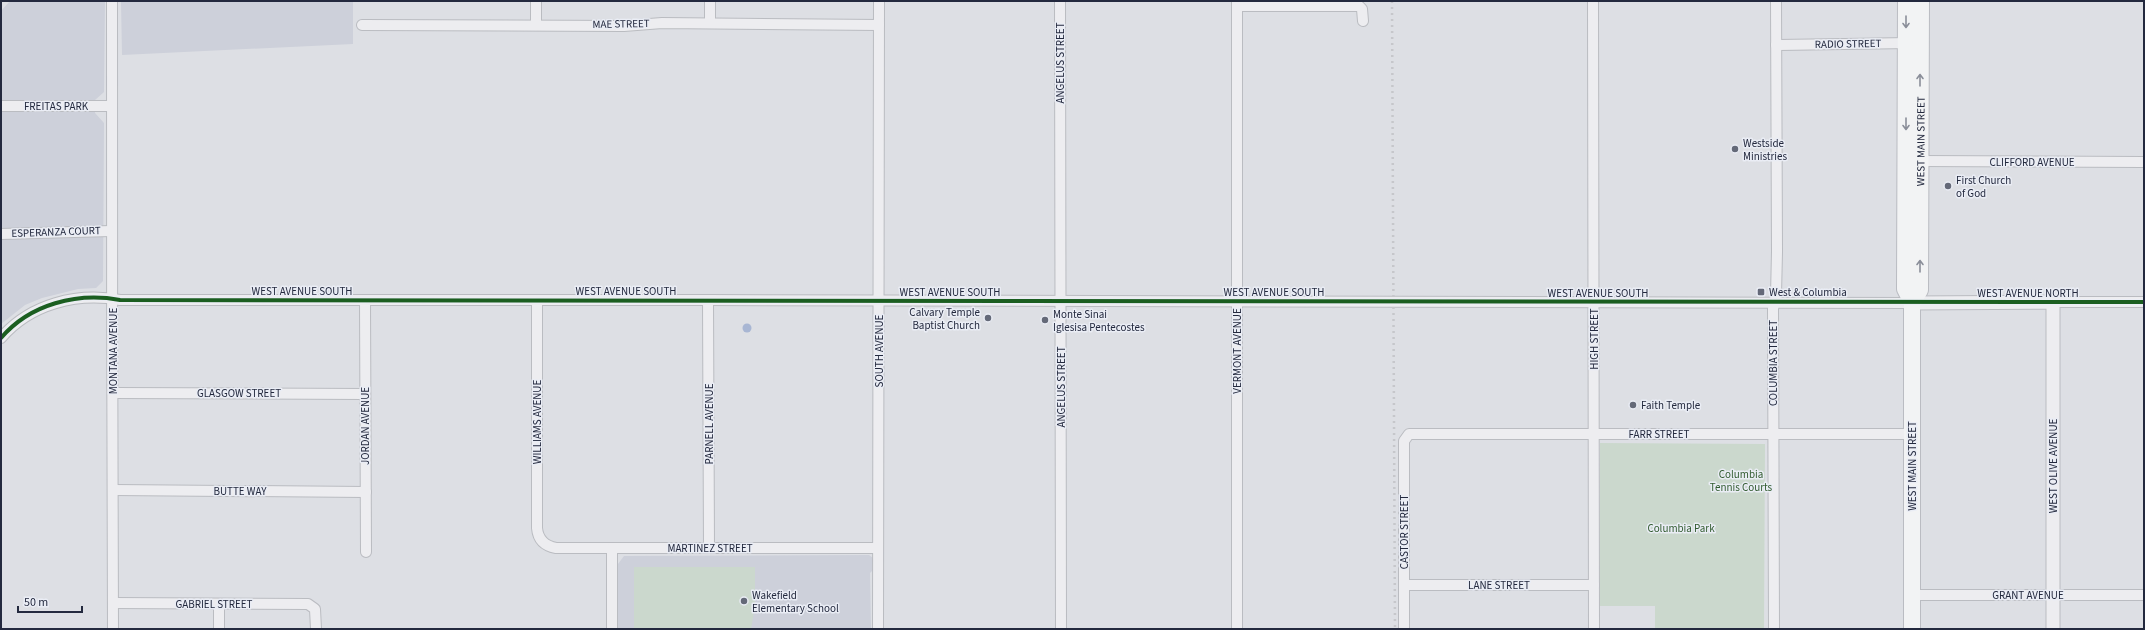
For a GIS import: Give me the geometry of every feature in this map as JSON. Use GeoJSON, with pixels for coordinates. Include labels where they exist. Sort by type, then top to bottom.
{"type":"FeatureCollection","features":[{"type":"Feature","properties":{"kind":"main road","name":"WEST MAIN STREET"},"geometry":{"type":"LineString","coordinates":[[1906,1],[1913,43],[1920,161],[1920,290],[1912,303]]}},
{"type":"Feature","properties":{"kind":"main road","name":"WEST MAIN STREET"},"geometry":{"type":"LineString","coordinates":[[1912,629],[1912,303],[1905,289],[1913,43],[1921,1]]}},
{"type":"Feature","properties":{"kind":"street","name":"MONTANA AVENUE"},"geometry":{"type":"LineString","coordinates":[[112,1],[111,230],[114,393],[114,629]]}},
{"type":"Feature","properties":{"kind":"street"},"geometry":{"type":"LineString","coordinates":[[536,1],[536,24]]}},
{"type":"Feature","properties":{"kind":"street"},"geometry":{"type":"LineString","coordinates":[[710,1],[710,23]]}},
{"type":"Feature","properties":{"kind":"street","name":"SOUTH AVENUE"},"geometry":{"type":"LineString","coordinates":[[878,629],[879,1]]}},
{"type":"Feature","properties":{"kind":"street","name":"ANGELUS STREET"},"geometry":{"type":"LineString","coordinates":[[1060,1],[1061,629]]}},
{"type":"Feature","properties":{"kind":"street","name":"HIGH STREET"},"geometry":{"type":"LineString","coordinates":[[1593,1],[1594,629]]}},
{"type":"Feature","properties":{"kind":"street","name":"COLUMBIA STREET"},"geometry":{"type":"LineString","coordinates":[[1774,629],[1773,309],[1775,302],[1777,252],[1776,1]]}},
{"type":"Feature","properties":{"kind":"street"},"geometry":{"type":"LineString","coordinates":[[1237,3],[1359,4],[1362,10],[1363,21]]}},
{"type":"Feature","properties":{"kind":"street","name":"VERMONT AVENUE"},"geometry":{"type":"LineString","coordinates":[[1237,3],[1237,629]]}},
{"type":"Feature","properties":{"kind":"street","name":"MAE STREET"},"geometry":{"type":"LineString","coordinates":[[362,25],[536,24],[630,26],[710,23],[879,25]]}},
{"type":"Feature","properties":{"kind":"street","name":"RADIO STREET"},"geometry":{"type":"LineString","coordinates":[[1776,45],[1913,43]]}},
{"type":"Feature","properties":{"kind":"street","name":"FREITAS PARK"},"geometry":{"type":"LineString","coordinates":[[1,106],[112,106]]}},
{"type":"Feature","properties":{"kind":"street","name":"CLIFFORD AVENUE"},"geometry":{"type":"LineString","coordinates":[[1920,161],[2144,162]]}},
{"type":"Feature","properties":{"kind":"street","name":"ESPERANZA COURT"},"geometry":{"type":"LineString","coordinates":[[1,234],[111,230]]}},
{"type":"Feature","properties":{"kind":"street","name":"WEST AVENUE SOUTH"},"geometry":{"type":"LineString","coordinates":[[1,338],[23,318],[46,306],[85,297],[120,300],[365,301],[879,300],[1912,303]]}},
{"type":"Feature","properties":{"kind":"street","name":"WILLIAMS AVENUE"},"geometry":{"type":"LineString","coordinates":[[537,300],[537,528],[542,542]]}},
{"type":"Feature","properties":{"kind":"street","name":"PARNELL AVENUE"},"geometry":{"type":"LineString","coordinates":[[708,300],[709,548]]}},
{"type":"Feature","properties":{"kind":"street","name":"JORDAN AVENUE"},"geometry":{"type":"LineString","coordinates":[[365,301],[366,552]]}},
{"type":"Feature","properties":{"kind":"street","name":"WEST OLIVE AVENUE"},"geometry":{"type":"LineString","coordinates":[[2053,302],[2053,629]]}},
{"type":"Feature","properties":{"kind":"street","name":"WEST AVENUE NORTH"},"geometry":{"type":"LineString","coordinates":[[1912,303],[2144,302]]}},
{"type":"Feature","properties":{"kind":"street","name":"GLASGOW STREET"},"geometry":{"type":"LineString","coordinates":[[114,393],[365,394]]}},
{"type":"Feature","properties":{"kind":"street","name":"FARR STREET"},"geometry":{"type":"LineString","coordinates":[[1406,435],[1412,433],[1912,434]]}},
{"type":"Feature","properties":{"kind":"street","name":"CASTOR STREET"},"geometry":{"type":"LineString","coordinates":[[1404,629],[1404,441],[1406,435]]}},
{"type":"Feature","properties":{"kind":"street","name":"BUTTE WAY"},"geometry":{"type":"LineString","coordinates":[[114,490],[366,492]]}},
{"type":"Feature","properties":{"kind":"street","name":"MARTINEZ STREET"},"geometry":{"type":"LineString","coordinates":[[542,542],[556,548],[878,548]]}},
{"type":"Feature","properties":{"kind":"street"},"geometry":{"type":"LineString","coordinates":[[612,548],[612,629]]}},
{"type":"Feature","properties":{"kind":"street","name":"LANE STREET"},"geometry":{"type":"LineString","coordinates":[[1404,585],[1594,586]]}},
{"type":"Feature","properties":{"kind":"street","name":"GRANT AVENUE"},"geometry":{"type":"LineString","coordinates":[[1912,595],[2144,595]]}},
{"type":"Feature","properties":{"kind":"street","name":"GABRIEL STREET"},"geometry":{"type":"LineString","coordinates":[[113,603],[308,604],[314,606],[316,612],[316,629]]}},
{"type":"Feature","properties":{"kind":"street"},"geometry":{"type":"LineString","coordinates":[[219,604],[219,629]]}},
{"type":"Feature","properties":{"kind":"shaded area"},"geometry":{"type":"Polygon","coordinates":[[[10,1],[105,1],[104,92],[95,100],[95,113],[104,123],[103,281],[96,288],[78,289],[42,298],[25,305],[1,324],[1,11],[10,1]]]}},
{"type":"Feature","properties":{"kind":"shaded area"},"geometry":{"type":"Polygon","coordinates":[[[121,1],[353,1],[353,44],[122,55],[121,1]]]}},
{"type":"Feature","properties":{"kind":"shaded area","name":"Wakefield Elementary School"},"geometry":{"type":"Polygon","coordinates":[[[869,555],[873,558],[874,569],[870,573],[871,629],[618,629],[618,564],[624,556],[869,555]]]}},
{"type":"Feature","properties":{"kind":"green space","name":"Columbia Park"},"geometry":{"type":"Polygon","coordinates":[[[1600,443],[1765,444],[1764,629],[1655,629],[1655,606],[1599,606],[1600,443]]]}},
{"type":"Feature","properties":{"kind":"green space"},"geometry":{"type":"Polygon","coordinates":[[[634,567],[755,567],[755,606],[751,629],[634,629],[634,567]]]}},
{"type":"Feature","properties":{"kind":"water"},"geometry":{"type":"Polygon","coordinates":[[[745,324],[749,324],[751,328],[749,332],[745,332],[743,330],[743,326],[745,324]]]}},
{"type":"Feature","properties":{"kind":"railway"},"geometry":{"type":"LineString","coordinates":[[1392,1],[1395,629]]}},
{"type":"Feature","properties":{"kind":"cycle path"},"geometry":{"type":"LineString","coordinates":[[1,338],[13,326],[40,309],[55,303],[87,298],[120,300],[2144,302]]}},
{"type":"Feature","properties":{"kind":"place","name":"Westside Ministries"},"geometry":{"type":"Point","coordinates":[1735,149]}},
{"type":"Feature","properties":{"kind":"place","name":"First Church of God"},"geometry":{"type":"Point","coordinates":[1948,186]}},
{"type":"Feature","properties":{"kind":"place","name":"West & Columbia"},"geometry":{"type":"Point","coordinates":[1761,292]}},
{"type":"Feature","properties":{"kind":"place","name":"Calvary Temple Baptist Church"},"geometry":{"type":"Point","coordinates":[988,318]}},
{"type":"Feature","properties":{"kind":"place","name":"Monte Sinai Iglesisa Pentecostes"},"geometry":{"type":"Point","coordinates":[1045,320]}},
{"type":"Feature","properties":{"kind":"place","name":"Faith Temple"},"geometry":{"type":"Point","coordinates":[1633,405]}},
{"type":"Feature","properties":{"kind":"place","name":"Wakefield Elementary School"},"geometry":{"type":"Point","coordinates":[744,601]}},
{"type":"Feature","properties":{"kind":"park label","name":"Columbia Tennis Courts"},"geometry":{"type":"Point","coordinates":[1741,480]}}]}
